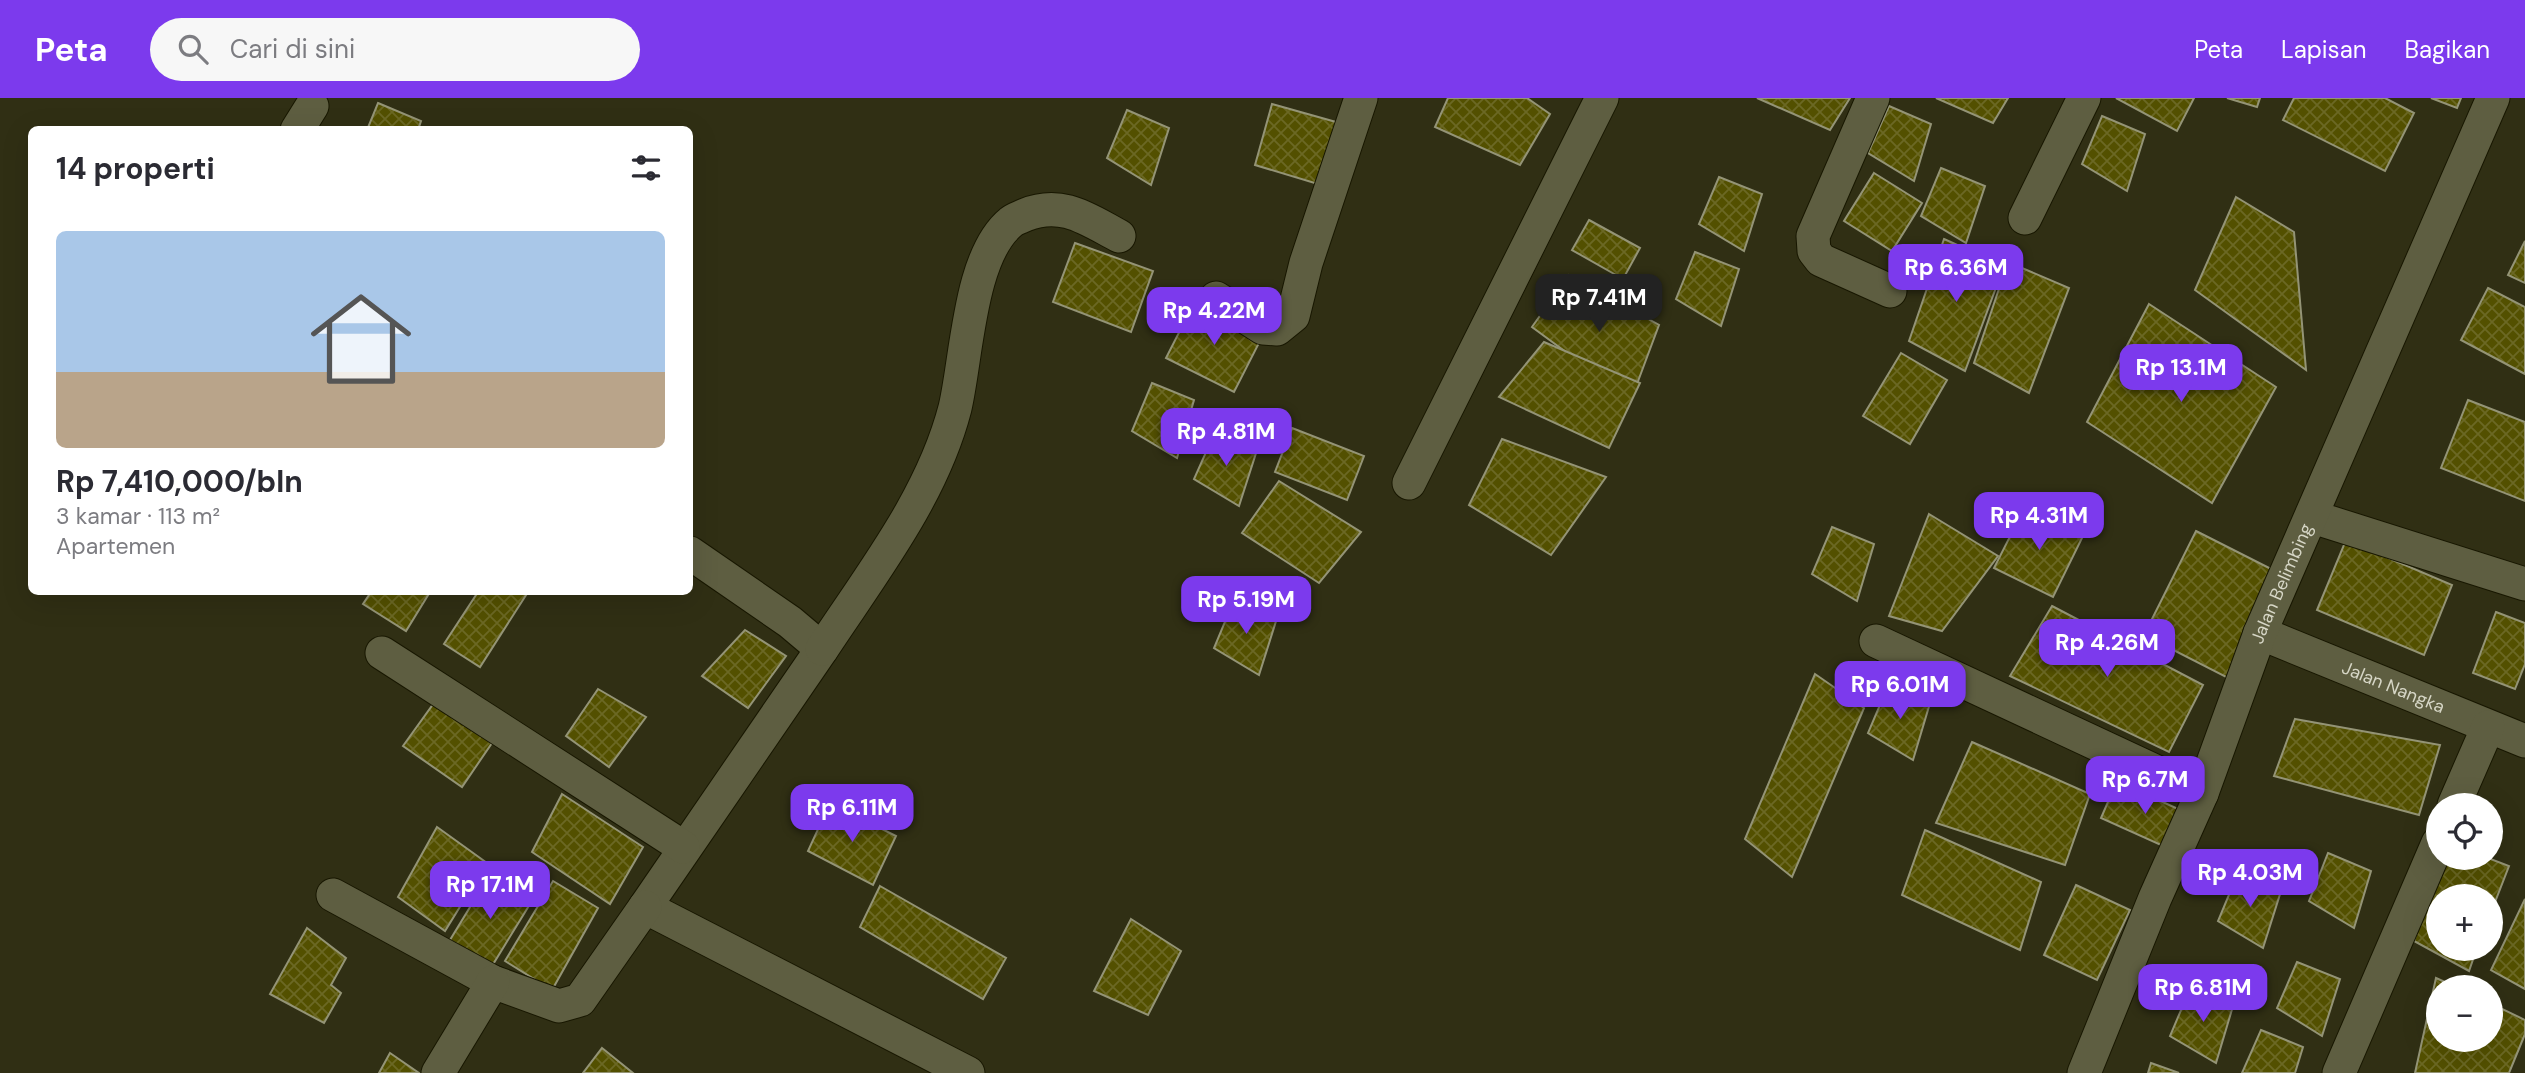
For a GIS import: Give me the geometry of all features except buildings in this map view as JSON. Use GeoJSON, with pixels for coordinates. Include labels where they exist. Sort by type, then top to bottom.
{"type":"FeatureCollection","features":[{"type":"Feature","properties":{"kind":"street"},"geometry":{"type":"LineString","coordinates":[[1216,298],[1263,328],[1278,329],[1293,316],[1306,263],[1361,98]]}},
{"type":"Feature","properties":{"kind":"street"},"geometry":{"type":"LineString","coordinates":[[1409,482],[1602,98]]}},
{"type":"Feature","properties":{"kind":"street"},"geometry":{"type":"LineString","coordinates":[[1873,98],[1813,236],[1814,251],[1821,260],[1890,291]]}},
{"type":"Feature","properties":{"kind":"street"},"geometry":{"type":"LineString","coordinates":[[2025,218],[2084,98]]}},
{"type":"Feature","properties":{"kind":"street","name":"Jalan Belimbing"},"geometry":{"type":"LineString","coordinates":[[2084,1073],[2155,898],[2203,793],[2260,633],[2313,517],[2493,98]]}},
{"type":"Feature","properties":{"kind":"street"},"geometry":{"type":"LineString","coordinates":[[333,895],[494,982],[559,1006],[580,1000],[822,649],[925,488],[955,407],[975,294],[993,246],[1011,221],[1036,211],[1060,208],[1119,236]]}},
{"type":"Feature","properties":{"kind":"street"},"geometry":{"type":"LineString","coordinates":[[2313,517],[2525,583]]}},
{"type":"Feature","properties":{"kind":"street"},"geometry":{"type":"LineString","coordinates":[[693,556],[822,649]]}},
{"type":"Feature","properties":{"kind":"street","name":"Jalan Nangka"},"geometry":{"type":"LineString","coordinates":[[2260,633],[2525,741]]}},
{"type":"Feature","properties":{"kind":"street"},"geometry":{"type":"LineString","coordinates":[[1876,641],[2203,793]]}},
{"type":"Feature","properties":{"kind":"street"},"geometry":{"type":"LineString","coordinates":[[382,653],[683,847]]}},
{"type":"Feature","properties":{"kind":"street"},"geometry":{"type":"LineString","coordinates":[[2459,793],[2488,727]]}},
{"type":"Feature","properties":{"kind":"street"},"geometry":{"type":"LineString","coordinates":[[2339,1073],[2426,870]]}},
{"type":"Feature","properties":{"kind":"street"},"geometry":{"type":"LineString","coordinates":[[645,907],[968,1073]]}},
{"type":"Feature","properties":{"kind":"street"},"geometry":{"type":"LineString","coordinates":[[438,1073],[494,982]]}}]}
